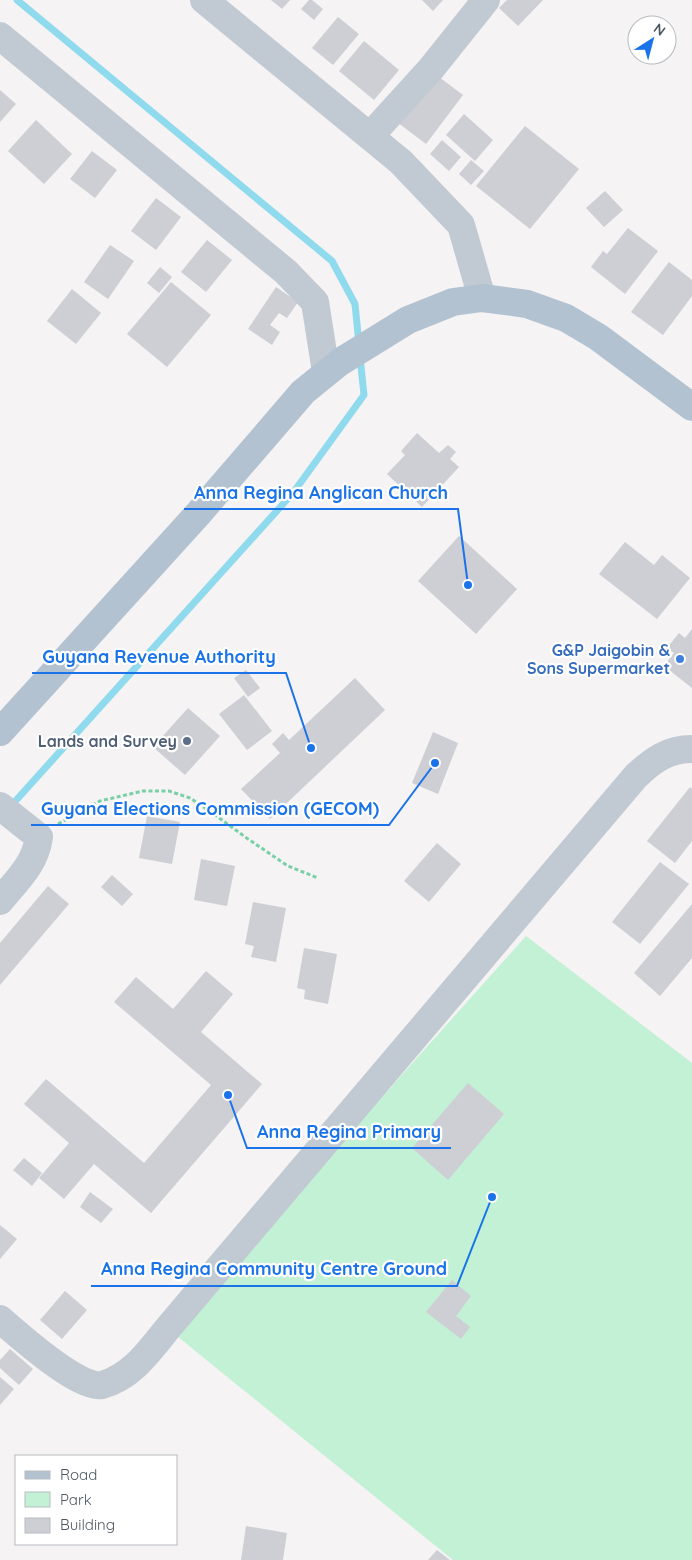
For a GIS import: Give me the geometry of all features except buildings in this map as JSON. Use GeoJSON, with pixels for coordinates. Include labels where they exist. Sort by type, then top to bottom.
{"type":"FeatureCollection","features":[{"type":"Feature","properties":{"kind":"main road"},"geometry":{"type":"LineString","coordinates":[[0,732],[198,514],[303,392],[333,367],[408,320],[453,302],[482,298],[527,304],[566,318],[598,338],[692,407]]}},
{"type":"Feature","properties":{"kind":"street"},"geometry":{"type":"LineString","coordinates":[[204,0],[402,162],[461,224],[482,298]]}},
{"type":"Feature","properties":{"kind":"street"},"geometry":{"type":"LineString","coordinates":[[370,136],[430,70],[486,0]]}},
{"type":"Feature","properties":{"kind":"street"},"geometry":{"type":"LineString","coordinates":[[0,36],[286,272],[315,302],[333,367]]}},
{"type":"Feature","properties":{"kind":"street"},"geometry":{"type":"LineString","coordinates":[[0,1319],[58,1366],[79,1379],[100,1385],[122,1377],[144,1358],[636,776],[652,761],[670,751],[692,748]]}},
{"type":"Feature","properties":{"kind":"street"},"geometry":{"type":"LineString","coordinates":[[0,806],[31,831],[37,851],[27,869],[0,902]]}},
{"type":"Feature","properties":{"kind":"path"},"geometry":{"type":"LineString","coordinates":[[31,831],[57,824],[100,801],[143,791],[169,790],[190,798],[212,812],[288,866],[318,878]]}},
{"type":"Feature","properties":{"kind":"green space"},"geometry":{"type":"Polygon","coordinates":[[[526,936],[692,1063],[692,1560],[453,1560],[172,1332],[526,936]]]}},
{"type":"Feature","properties":{"kind":"waterway"},"geometry":{"type":"LineString","coordinates":[[17,0],[332,261],[355,304],[359,344]]}},
{"type":"Feature","properties":{"kind":"waterway"},"geometry":{"type":"LineString","coordinates":[[10,807],[293,493],[364,395],[360,357]]}},
{"type":"Feature","properties":{"kind":"place","name":"Anna Regina Anglican Church"},"geometry":{"type":"Point","coordinates":[468,585]}},
{"type":"Feature","properties":{"kind":"place","name":"G&P Jaigobin & Sons Supermarket"},"geometry":{"type":"Point","coordinates":[680,659]}},
{"type":"Feature","properties":{"kind":"place","name":"Lands and Survey"},"geometry":{"type":"Point","coordinates":[187,741]}},
{"type":"Feature","properties":{"kind":"place","name":"Guyana Revenue Authority"},"geometry":{"type":"Point","coordinates":[311,748]}},
{"type":"Feature","properties":{"kind":"place","name":"Guyana Elections Commission (GECOM)"},"geometry":{"type":"Point","coordinates":[435,763]}},
{"type":"Feature","properties":{"kind":"place","name":"Anna Regina Primary"},"geometry":{"type":"Point","coordinates":[228,1095]}},
{"type":"Feature","properties":{"kind":"place","name":"Anna Regina Community Centre Ground"},"geometry":{"type":"Point","coordinates":[492,1197]}}]}
